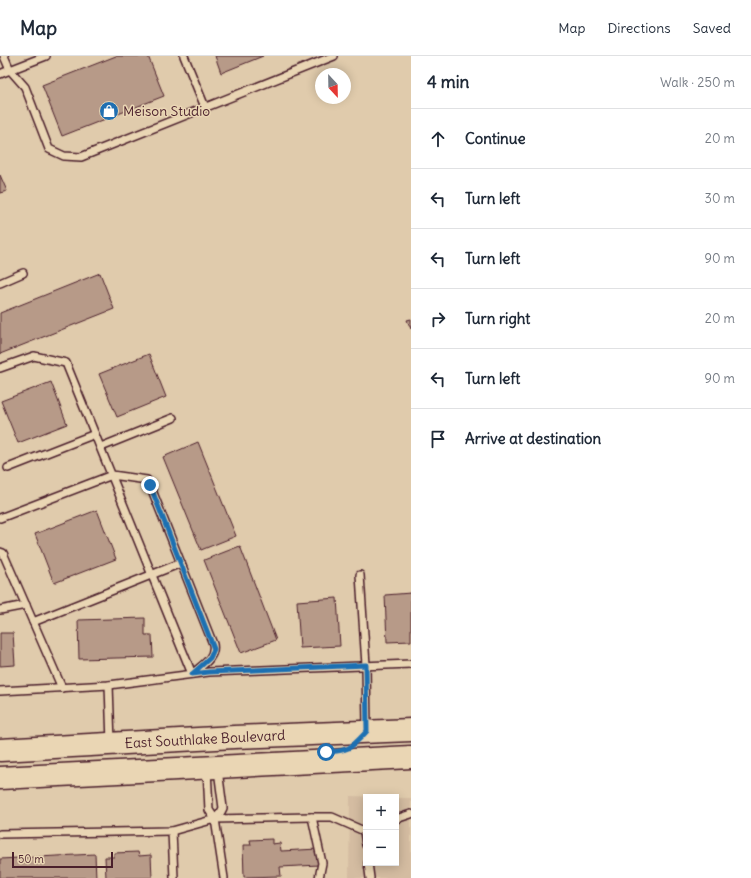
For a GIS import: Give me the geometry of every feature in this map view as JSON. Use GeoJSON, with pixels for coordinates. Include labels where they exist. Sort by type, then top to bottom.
{"type":"FeatureCollection","features":[{"type":"Feature","properties":{"kind":"main road","name":"East Southlake Boulevard"},"geometry":{"type":"LineString","coordinates":[[0,750],[234,736],[411,730]]}},
{"type":"Feature","properties":{"kind":"main road"},"geometry":{"type":"LineString","coordinates":[[212,766],[252,756],[340,751],[353,746],[367,731]]}},
{"type":"Feature","properties":{"kind":"main road","name":"East Southlake Boulevard"},"geometry":{"type":"LineString","coordinates":[[0,778],[411,757]]}},
{"type":"Feature","properties":{"kind":"lane"},"geometry":{"type":"LineString","coordinates":[[4,56],[10,70],[25,87],[49,149],[64,156],[81,157],[334,56]]}},
{"type":"Feature","properties":{"kind":"lane"},"geometry":{"type":"LineString","coordinates":[[0,74],[46,56]]}},
{"type":"Feature","properties":{"kind":"lane"},"geometry":{"type":"LineString","coordinates":[[184,56],[205,108]]}},
{"type":"Feature","properties":{"kind":"lane"},"geometry":{"type":"LineString","coordinates":[[0,283],[23,274]]}},
{"type":"Feature","properties":{"kind":"lane"},"geometry":{"type":"LineString","coordinates":[[0,368],[34,356],[66,363],[192,674]]}},
{"type":"Feature","properties":{"kind":"lane"},"geometry":{"type":"LineString","coordinates":[[101,447],[173,418]]}},
{"type":"Feature","properties":{"kind":"lane"},"geometry":{"type":"LineString","coordinates":[[8,468],[95,434]]}},
{"type":"Feature","properties":{"kind":"lane"},"geometry":{"type":"LineString","coordinates":[[0,518],[112,475],[147,480],[181,562],[214,649],[210,658],[192,674]]}},
{"type":"Feature","properties":{"kind":"lane"},"geometry":{"type":"LineString","coordinates":[[0,552],[3,553],[62,688]]}},
{"type":"Feature","properties":{"kind":"lane"},"geometry":{"type":"LineString","coordinates":[[33,622],[181,562]]}},
{"type":"Feature","properties":{"kind":"lane"},"geometry":{"type":"LineString","coordinates":[[360,575],[366,665],[367,731]]}},
{"type":"Feature","properties":{"kind":"lane"},"geometry":{"type":"LineString","coordinates":[[0,610],[26,605]]}},
{"type":"Feature","properties":{"kind":"lane"},"geometry":{"type":"LineString","coordinates":[[0,691],[109,685],[209,672],[411,664]]}},
{"type":"Feature","properties":{"kind":"lane"},"geometry":{"type":"LineString","coordinates":[[109,685],[111,744]]}},
{"type":"Feature","properties":{"kind":"lane"},"geometry":{"type":"LineString","coordinates":[[212,766],[223,808],[215,819]]}},
{"type":"Feature","properties":{"kind":"lane"},"geometry":{"type":"LineString","coordinates":[[212,766],[209,810],[215,819],[224,878]]}},
{"type":"Feature","properties":{"kind":"lane"},"geometry":{"type":"LineString","coordinates":[[399,818],[411,814]]}},
{"type":"Feature","properties":{"kind":"lane"},"geometry":{"type":"LineString","coordinates":[[312,817],[322,863],[319,878]]}},
{"type":"Feature","properties":{"kind":"lane"},"geometry":{"type":"LineString","coordinates":[[0,834],[172,831],[215,819],[312,817],[332,817],[363,830]]}},
{"type":"Feature","properties":{"kind":"lane"},"geometry":{"type":"LineString","coordinates":[[172,831],[174,878]]}},
{"type":"Feature","properties":{"kind":"lane"},"geometry":{"type":"LineString","coordinates":[[368,866],[370,878]]}},
{"type":"Feature","properties":{"kind":"shaded area"},"geometry":{"type":"Polygon","coordinates":[[[350,796],[363,796],[363,866],[399,866],[399,798],[411,798],[411,878],[349,878],[350,796]]]}},
{"type":"Feature","properties":{"kind":"building"},"geometry":{"type":"Polygon","coordinates":[[[116,56],[148,56],[164,96],[62,136],[42,85],[116,56]]]}},
{"type":"Feature","properties":{"kind":"building"},"geometry":{"type":"Polygon","coordinates":[[[215,56],[263,56],[221,73],[215,56]]]}},
{"type":"Feature","properties":{"kind":"building"},"geometry":{"type":"Polygon","coordinates":[[[0,175],[7,191],[0,193],[0,175]]]}},
{"type":"Feature","properties":{"kind":"building"},"geometry":{"type":"Polygon","coordinates":[[[100,273],[114,309],[0,354],[0,313],[100,273]]]}},
{"type":"Feature","properties":{"kind":"building"},"geometry":{"type":"Polygon","coordinates":[[[411,319],[411,329],[407,320],[411,319]]]}},
{"type":"Feature","properties":{"kind":"building"},"geometry":{"type":"Polygon","coordinates":[[[149,354],[166,397],[117,417],[99,374],[149,354]]]}},
{"type":"Feature","properties":{"kind":"building"},"geometry":{"type":"Polygon","coordinates":[[[51,382],[67,424],[18,443],[1,401],[51,382]]]}},
{"type":"Feature","properties":{"kind":"building"},"geometry":{"type":"Polygon","coordinates":[[[198,442],[236,536],[201,550],[163,457],[198,442]]]}},
{"type":"Feature","properties":{"kind":"building"},"geometry":{"type":"Polygon","coordinates":[[[97,510],[116,559],[54,583],[35,534],[97,510]]]}},
{"type":"Feature","properties":{"kind":"building"},"geometry":{"type":"Polygon","coordinates":[[[240,546],[276,640],[241,653],[204,560],[240,546]]]}},
{"type":"Feature","properties":{"kind":"building"},"geometry":{"type":"Polygon","coordinates":[[[411,593],[411,641],[387,642],[385,595],[411,593]]]}},
{"type":"Feature","properties":{"kind":"building"},"geometry":{"type":"Polygon","coordinates":[[[337,598],[340,646],[300,648],[297,601],[337,598]]]}},
{"type":"Feature","properties":{"kind":"building"},"geometry":{"type":"Polygon","coordinates":[[[145,618],[145,635],[152,635],[153,657],[79,659],[78,620],[145,618]]]}},
{"type":"Feature","properties":{"kind":"building"},"geometry":{"type":"Polygon","coordinates":[[[0,633],[13,633],[15,665],[0,666],[0,633]]]}},
{"type":"Feature","properties":{"kind":"building"},"geometry":{"type":"Polygon","coordinates":[[[272,839],[272,844],[280,843],[281,851],[318,849],[319,865],[280,867],[281,876],[244,877],[243,845],[251,845],[250,840],[272,839]]]}},
{"type":"Feature","properties":{"kind":"building"},"geometry":{"type":"Polygon","coordinates":[[[138,852],[139,856],[151,855],[152,878],[106,878],[105,857],[114,857],[114,853],[138,852]]]}},
{"type":"Feature","properties":{"kind":"building"},"geometry":{"type":"Polygon","coordinates":[[[95,854],[96,878],[0,878],[0,859],[95,854]]]}},
{"type":"Feature","properties":{"kind":"place","name":"Meison Studio"},"geometry":{"type":"Point","coordinates":[109,111]}},
{"type":"Feature","properties":{"kind":"route"},"geometry":{"type":"LineString","coordinates":[[150,485],[213,644],[214,649],[210,658],[192,674],[366,665],[367,731],[353,746],[340,751],[326,752]]}}]}
